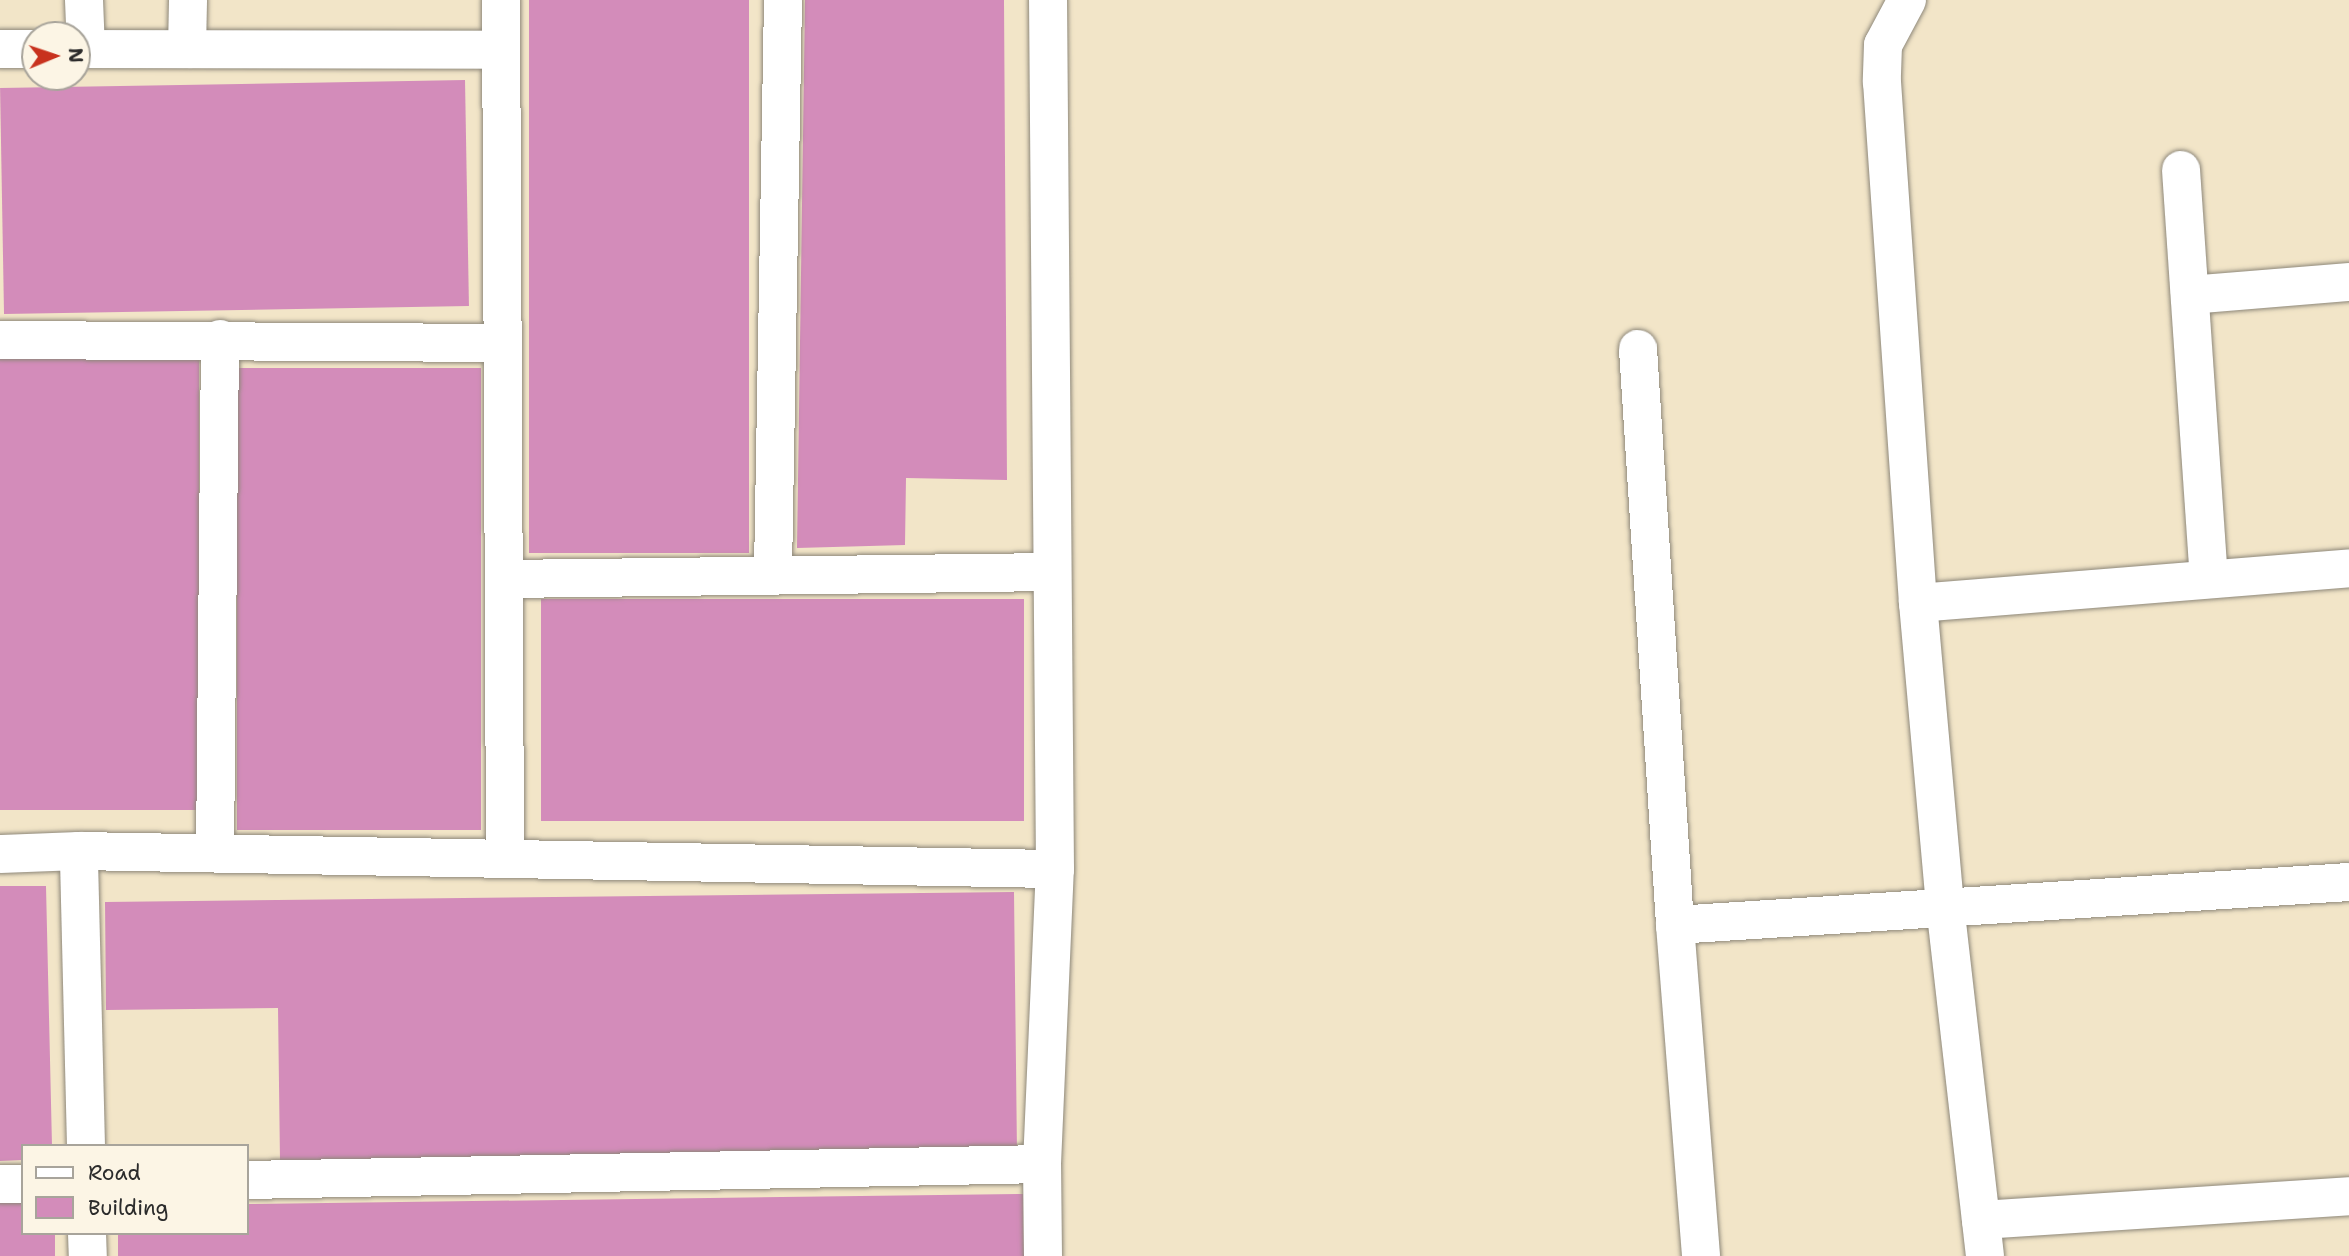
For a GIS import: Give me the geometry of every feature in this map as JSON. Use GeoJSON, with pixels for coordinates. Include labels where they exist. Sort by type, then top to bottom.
{"type":"FeatureCollection","features":[{"type":"Feature","properties":{"kind":"street"},"geometry":{"type":"LineString","coordinates":[[83,21],[84,0]]}},
{"type":"Feature","properties":{"kind":"street"},"geometry":{"type":"LineString","coordinates":[[187,49],[188,0]]}},
{"type":"Feature","properties":{"kind":"street"},"geometry":{"type":"LineString","coordinates":[[501,0],[505,859]]}},
{"type":"Feature","properties":{"kind":"street"},"geometry":{"type":"LineString","coordinates":[[773,572],[783,0]]}},
{"type":"Feature","properties":{"kind":"street"},"geometry":{"type":"LineString","coordinates":[[1043,1256],[1042,1164],[1055,869],[1048,0]]}},
{"type":"Feature","properties":{"kind":"street"},"geometry":{"type":"LineString","coordinates":[[1907,0],[1883,45],[1882,82],[1918,603],[1945,905],[1983,1238],[2349,1196]]}},
{"type":"Feature","properties":{"kind":"street"},"geometry":{"type":"LineString","coordinates":[[0,49],[21,49]]}},
{"type":"Feature","properties":{"kind":"street"},"geometry":{"type":"LineString","coordinates":[[91,49],[501,50]]}},
{"type":"Feature","properties":{"kind":"street"},"geometry":{"type":"LineString","coordinates":[[2181,170],[2209,579]]}},
{"type":"Feature","properties":{"kind":"street"},"geometry":{"type":"LineString","coordinates":[[2190,295],[2349,282]]}},
{"type":"Feature","properties":{"kind":"street"},"geometry":{"type":"LineString","coordinates":[[0,341],[220,339],[503,343]]}},
{"type":"Feature","properties":{"kind":"street"},"geometry":{"type":"LineString","coordinates":[[215,853],[220,339]]}},
{"type":"Feature","properties":{"kind":"street"},"geometry":{"type":"LineString","coordinates":[[1638,349],[1675,925],[1701,1256]]}},
{"type":"Feature","properties":{"kind":"street"},"geometry":{"type":"LineString","coordinates":[[1918,603],[2349,568]]}},
{"type":"Feature","properties":{"kind":"street"},"geometry":{"type":"LineString","coordinates":[[505,579],[773,572],[1052,572]]}},
{"type":"Feature","properties":{"kind":"street"},"geometry":{"type":"LineString","coordinates":[[0,854],[79,851],[1055,869]]}},
{"type":"Feature","properties":{"kind":"street"},"geometry":{"type":"LineString","coordinates":[[79,851],[86,1144]]}},
{"type":"Feature","properties":{"kind":"street"},"geometry":{"type":"LineString","coordinates":[[1675,925],[1945,905],[2349,881]]}},
{"type":"Feature","properties":{"kind":"street"},"geometry":{"type":"LineString","coordinates":[[248,1181],[1042,1164]]}},
{"type":"Feature","properties":{"kind":"street"},"geometry":{"type":"LineString","coordinates":[[0,1184],[21,1184]]}},
{"type":"Feature","properties":{"kind":"street"},"geometry":{"type":"LineString","coordinates":[[87,1235],[88,1256]]}},
{"type":"Feature","properties":{"kind":"building"},"geometry":{"type":"Polygon","coordinates":[[[529,0],[749,0],[749,553],[529,553],[529,0]]]}},
{"type":"Feature","properties":{"kind":"building"},"geometry":{"type":"Polygon","coordinates":[[[805,0],[1004,0],[1007,480],[906,478],[905,545],[797,548],[805,0]]]}},
{"type":"Feature","properties":{"kind":"building"},"geometry":{"type":"Polygon","coordinates":[[[465,80],[469,306],[4,314],[0,88],[21,88],[21,91],[91,91],[91,87],[465,80]]]}},
{"type":"Feature","properties":{"kind":"building"},"geometry":{"type":"Polygon","coordinates":[[[0,350],[199,350],[199,810],[0,810],[0,350]]]}},
{"type":"Feature","properties":{"kind":"building"},"geometry":{"type":"Polygon","coordinates":[[[237,368],[481,368],[481,830],[237,830],[237,368]]]}},
{"type":"Feature","properties":{"kind":"building"},"geometry":{"type":"Polygon","coordinates":[[[541,599],[1024,599],[1024,821],[541,821],[541,599]]]}},
{"type":"Feature","properties":{"kind":"building"},"geometry":{"type":"Polygon","coordinates":[[[0,886],[46,886],[52,1144],[21,1144],[21,1160],[0,1161],[0,886]]]}},
{"type":"Feature","properties":{"kind":"building"},"geometry":{"type":"Polygon","coordinates":[[[1014,892],[1017,1153],[280,1161],[278,1008],[106,1010],[105,902],[1014,892]]]}},
{"type":"Feature","properties":{"kind":"building"},"geometry":{"type":"Polygon","coordinates":[[[1023,1194],[1024,1256],[118,1256],[118,1235],[248,1235],[248,1204],[1023,1194]]]}},
{"type":"Feature","properties":{"kind":"building"},"geometry":{"type":"Polygon","coordinates":[[[0,1199],[21,1199],[21,1235],[55,1235],[55,1256],[0,1256],[0,1199]]]}}]}
